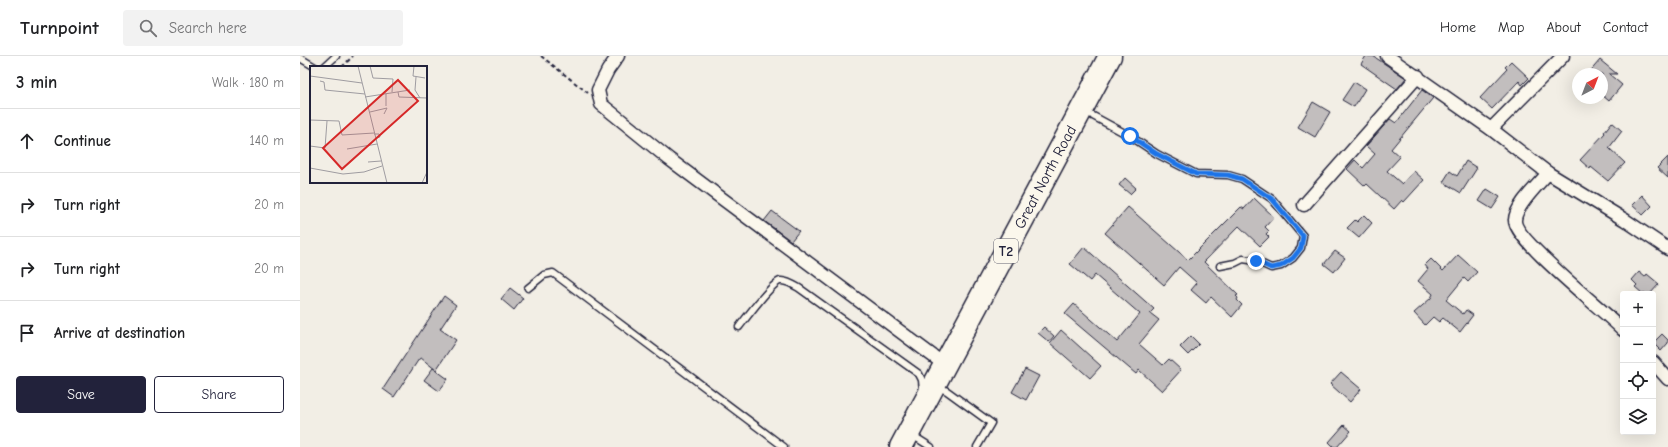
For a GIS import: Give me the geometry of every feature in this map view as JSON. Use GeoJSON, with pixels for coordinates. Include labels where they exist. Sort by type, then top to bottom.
{"type":"FeatureCollection","features":[{"type":"Feature","properties":{"kind":"highway","name":"Great North Road"},"geometry":{"type":"LineString","coordinates":[[916,443],[923,407],[941,388],[945,365],[1110,56]]}},
{"type":"Feature","properties":{"kind":"highway","name":"Great North Road"},"geometry":{"type":"LineString","coordinates":[[916,443],[941,388],[1094,116],[1126,56]]}},
{"type":"Feature","properties":{"kind":"street"},"geometry":{"type":"LineString","coordinates":[[618,56],[608,70],[598,90],[601,104],[669,159],[945,365]]}},
{"type":"Feature","properties":{"kind":"street"},"geometry":{"type":"LineString","coordinates":[[1387,56],[1418,76],[1491,129],[1548,173],[1625,220],[1668,249]]}},
{"type":"Feature","properties":{"kind":"street"},"geometry":{"type":"LineString","coordinates":[[1491,129],[1563,56]]}},
{"type":"Feature","properties":{"kind":"street"},"geometry":{"type":"LineString","coordinates":[[1304,205],[1418,76]]}},
{"type":"Feature","properties":{"kind":"street"},"geometry":{"type":"LineString","coordinates":[[1548,173],[1517,211],[1514,221],[1516,228],[1530,244],[1620,327]]}},
{"type":"Feature","properties":{"kind":"street"},"geometry":{"type":"LineString","coordinates":[[1654,363],[1668,379]]}},
{"type":"Feature","properties":{"kind":"lane"},"geometry":{"type":"LineString","coordinates":[[325,66],[336,56]]}},
{"type":"Feature","properties":{"kind":"lane"},"geometry":{"type":"LineString","coordinates":[[300,58],[313,66]]}},
{"type":"Feature","properties":{"kind":"lane"},"geometry":{"type":"LineString","coordinates":[[1094,116],[1130,136],[1157,154],[1196,174],[1228,175],[1242,179],[1272,199],[1303,236],[1301,248],[1293,258],[1281,266],[1271,268],[1256,261],[1243,259],[1235,264],[1220,266]]}},
{"type":"Feature","properties":{"kind":"lane"},"geometry":{"type":"LineString","coordinates":[[528,288],[544,275],[553,273],[784,447]]}},
{"type":"Feature","properties":{"kind":"lane"},"geometry":{"type":"LineString","coordinates":[[739,326],[772,288],[780,282],[786,282],[799,288],[919,374],[922,380],[923,407]]}},
{"type":"Feature","properties":{"kind":"lane"},"geometry":{"type":"LineString","coordinates":[[941,388],[991,423],[977,447]]}},
{"type":"Feature","properties":{"kind":"path"},"geometry":{"type":"LineString","coordinates":[[343,66],[353,56]]}},
{"type":"Feature","properties":{"kind":"path"},"geometry":{"type":"LineString","coordinates":[[541,56],[601,104]]}},
{"type":"Feature","properties":{"kind":"building"},"geometry":{"type":"Polygon","coordinates":[[[1366,56],[1373,56],[1406,78],[1397,89],[1361,64],[1366,56]]]}},
{"type":"Feature","properties":{"kind":"building"},"geometry":{"type":"Polygon","coordinates":[[[1600,60],[1617,74],[1609,74],[1622,85],[1609,101],[1608,68],[1593,68],[1600,60]]]}},
{"type":"Feature","properties":{"kind":"building"},"geometry":{"type":"Polygon","coordinates":[[[1511,61],[1529,78],[1522,85],[1519,81],[1492,109],[1480,98],[1507,69],[1505,67],[1511,61]]]}},
{"type":"Feature","properties":{"kind":"building"},"geometry":{"type":"Polygon","coordinates":[[[1354,82],[1365,89],[1354,107],[1342,100],[1354,82]]]}},
{"type":"Feature","properties":{"kind":"building"},"geometry":{"type":"Polygon","coordinates":[[[1422,90],[1433,98],[1391,149],[1400,157],[1387,171],[1402,184],[1414,171],[1424,180],[1404,202],[1402,200],[1394,209],[1367,184],[1365,186],[1347,169],[1355,160],[1363,168],[1375,154],[1366,146],[1390,119],[1396,123],[1422,90]]]}},
{"type":"Feature","properties":{"kind":"building"},"geometry":{"type":"Polygon","coordinates":[[[1313,102],[1330,112],[1315,137],[1298,127],[1313,102]]]}},
{"type":"Feature","properties":{"kind":"building"},"geometry":{"type":"Polygon","coordinates":[[[1612,122],[1622,131],[1609,148],[1625,163],[1608,181],[1580,160],[1605,133],[1604,132],[1612,122]]]}},
{"type":"Feature","properties":{"kind":"building"},"geometry":{"type":"Polygon","coordinates":[[[1668,157],[1668,178],[1657,168],[1668,157]]]}},
{"type":"Feature","properties":{"kind":"building"},"geometry":{"type":"Polygon","coordinates":[[[1466,161],[1477,168],[1461,193],[1443,182],[1450,171],[1457,176],[1466,161]]]}},
{"type":"Feature","properties":{"kind":"building"},"geometry":{"type":"Polygon","coordinates":[[[1125,178],[1136,188],[1130,194],[1119,185],[1125,178]]]}},
{"type":"Feature","properties":{"kind":"building"},"geometry":{"type":"Polygon","coordinates":[[[1487,189],[1500,197],[1492,209],[1479,201],[1487,189]]]}},
{"type":"Feature","properties":{"kind":"building"},"geometry":{"type":"Polygon","coordinates":[[[1642,195],[1652,206],[1643,215],[1632,205],[1642,195]]]}},
{"type":"Feature","properties":{"kind":"building"},"geometry":{"type":"Polygon","coordinates":[[[1254,198],[1274,217],[1265,227],[1269,231],[1266,234],[1269,237],[1260,246],[1239,226],[1204,262],[1238,295],[1236,296],[1238,298],[1237,300],[1242,305],[1232,317],[1211,297],[1206,303],[1191,290],[1197,283],[1179,267],[1164,285],[1105,233],[1128,207],[1188,260],[1241,207],[1244,209],[1254,198]]]}},
{"type":"Feature","properties":{"kind":"building"},"geometry":{"type":"Polygon","coordinates":[[[772,211],[799,231],[791,241],[764,221],[772,211]]]}},
{"type":"Feature","properties":{"kind":"building"},"geometry":{"type":"Polygon","coordinates":[[[1364,215],[1372,223],[1359,238],[1347,228],[1355,220],[1357,222],[1364,215]]]}},
{"type":"Feature","properties":{"kind":"building"},"geometry":{"type":"Polygon","coordinates":[[[1084,247],[1154,309],[1150,313],[1159,320],[1139,344],[1163,365],[1169,359],[1181,370],[1162,391],[1139,370],[1136,374],[1065,314],[1074,304],[1117,342],[1140,314],[1095,275],[1090,281],[1070,264],[1084,247]]]}},
{"type":"Feature","properties":{"kind":"building"},"geometry":{"type":"Polygon","coordinates":[[[1335,251],[1345,258],[1334,272],[1324,264],[1335,251]]]}},
{"type":"Feature","properties":{"kind":"building"},"geometry":{"type":"Polygon","coordinates":[[[1458,255],[1477,272],[1468,282],[1464,278],[1446,300],[1463,314],[1466,310],[1473,315],[1460,332],[1443,318],[1439,322],[1433,317],[1425,325],[1414,313],[1431,298],[1433,294],[1418,281],[1428,269],[1425,265],[1431,259],[1443,271],[1458,255]]]}},
{"type":"Feature","properties":{"kind":"building"},"geometry":{"type":"Polygon","coordinates":[[[1639,272],[1645,277],[1647,274],[1659,284],[1653,291],[1640,291],[1635,287],[1637,285],[1632,280],[1639,272]]]}},
{"type":"Feature","properties":{"kind":"building"},"geometry":{"type":"Polygon","coordinates":[[[510,288],[523,298],[514,310],[501,299],[510,288]]]}},
{"type":"Feature","properties":{"kind":"building"},"geometry":{"type":"Polygon","coordinates":[[[444,296],[456,305],[440,329],[456,340],[436,370],[421,358],[419,359],[394,397],[383,389],[444,296]]]}},
{"type":"Feature","properties":{"kind":"building"},"geometry":{"type":"Polygon","coordinates":[[[1044,327],[1054,336],[1049,342],[1038,333],[1044,327]]]}},
{"type":"Feature","properties":{"kind":"building"},"geometry":{"type":"Polygon","coordinates":[[[1061,330],[1101,366],[1090,378],[1050,343],[1061,330]]]}},
{"type":"Feature","properties":{"kind":"building"},"geometry":{"type":"Polygon","coordinates":[[[1662,334],[1668,340],[1668,343],[1661,351],[1656,346],[1656,340],[1662,334]]]}},
{"type":"Feature","properties":{"kind":"building"},"geometry":{"type":"Polygon","coordinates":[[[1191,336],[1199,344],[1188,355],[1180,347],[1191,336]]]}},
{"type":"Feature","properties":{"kind":"building"},"geometry":{"type":"Polygon","coordinates":[[[433,368],[448,379],[439,391],[424,380],[433,368]]]}},
{"type":"Feature","properties":{"kind":"building"},"geometry":{"type":"Polygon","coordinates":[[[1025,369],[1039,376],[1026,400],[1012,392],[1025,369]]]}},
{"type":"Feature","properties":{"kind":"building"},"geometry":{"type":"Polygon","coordinates":[[[1341,372],[1361,389],[1350,402],[1330,384],[1341,372]]]}},
{"type":"Feature","properties":{"kind":"building"},"geometry":{"type":"Polygon","coordinates":[[[1344,425],[1351,431],[1337,447],[1334,447],[1329,442],[1344,425]]]}},
{"type":"Feature","properties":{"kind":"route"},"geometry":{"type":"LineString","coordinates":[[1130,136],[1157,154],[1196,174],[1228,175],[1242,179],[1272,199],[1303,236],[1301,248],[1293,258],[1281,266],[1271,268],[1256,261]]}}]}
